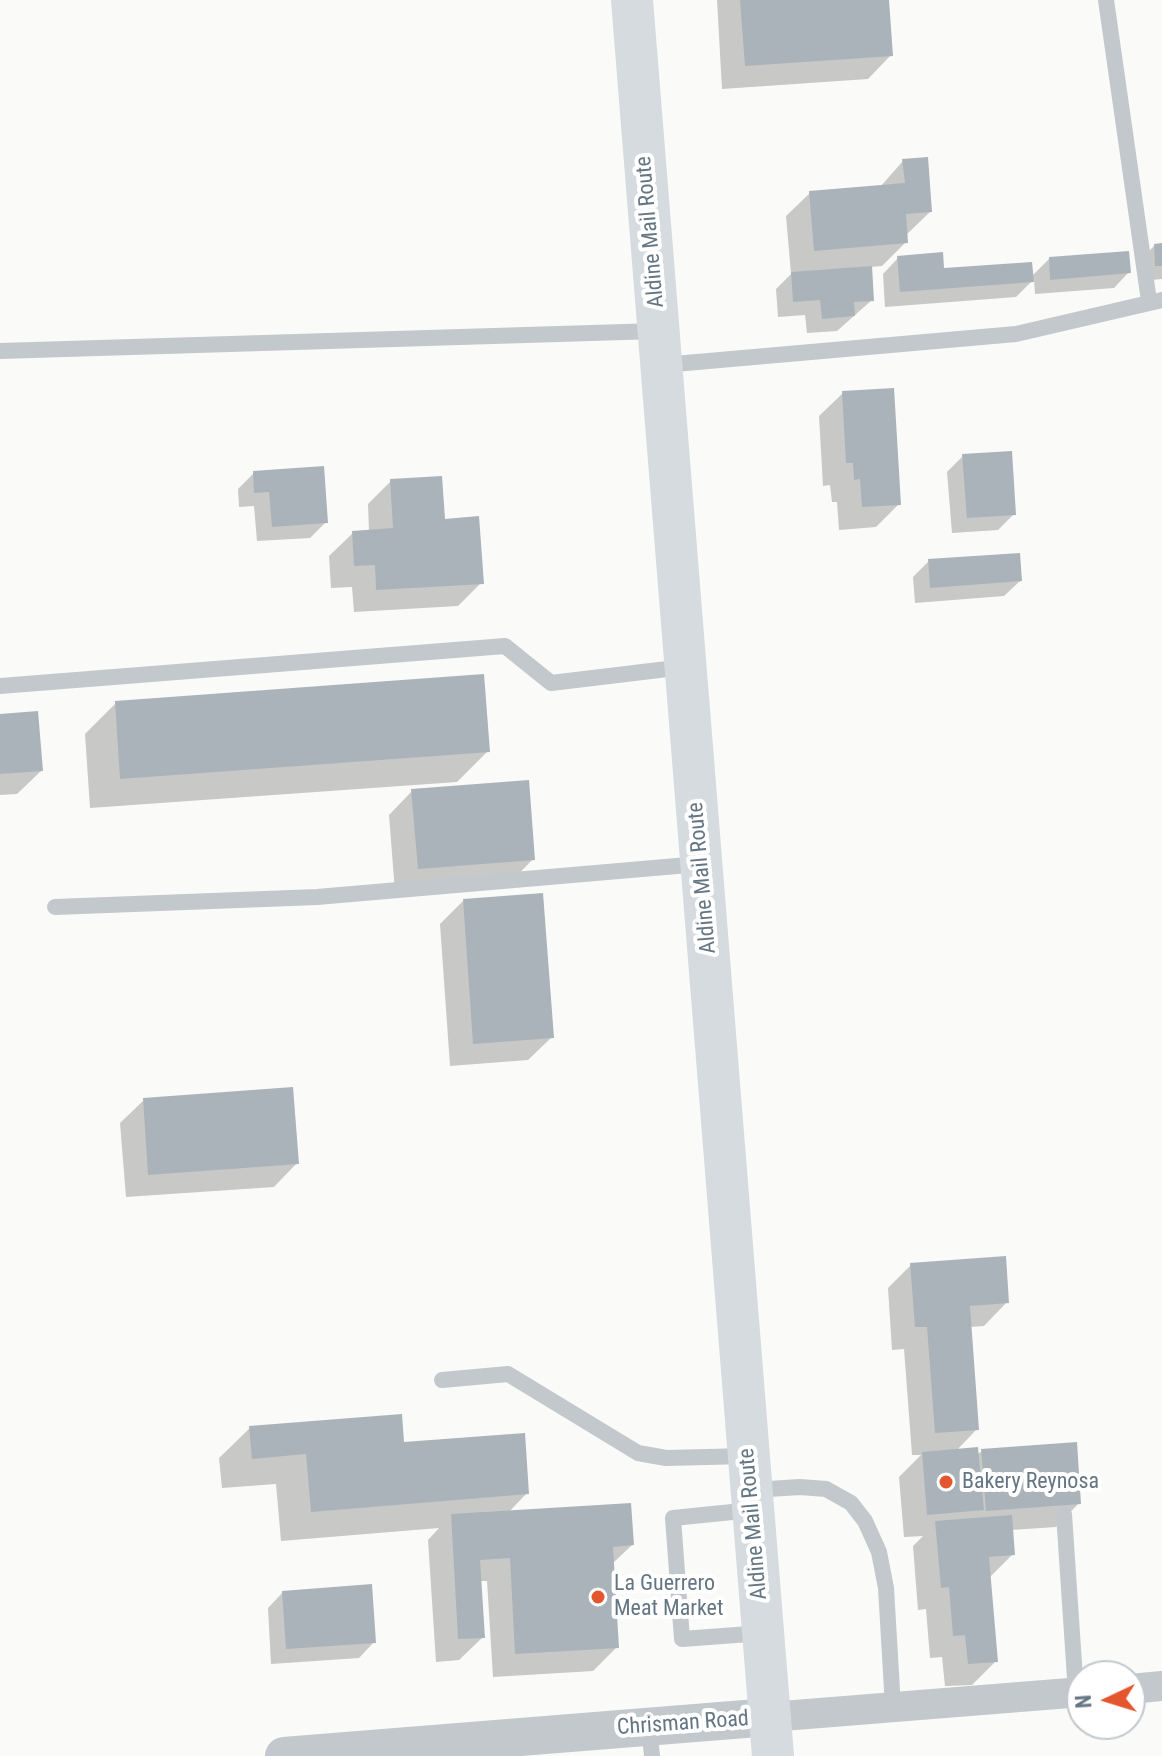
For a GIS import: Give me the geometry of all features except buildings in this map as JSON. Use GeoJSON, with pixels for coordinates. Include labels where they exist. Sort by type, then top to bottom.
{"type":"FeatureCollection","features":[{"type":"Feature","properties":{"kind":"main road","name":"Aldine Mail Route"},"geometry":{"type":"LineString","coordinates":[[632,0],[772,1737]]}},
{"type":"Feature","properties":{"kind":"street","name":"Chrisman Road"},"geometry":{"type":"LineString","coordinates":[[284,1756],[772,1737],[893,1707],[1066,1694]]}},
{"type":"Feature","properties":{"kind":"lane"},"geometry":{"type":"LineString","coordinates":[[0,351],[660,348],[1016,334],[1156,300],[1106,0]]}},
{"type":"Feature","properties":{"kind":"lane"},"geometry":{"type":"LineString","coordinates":[[0,686],[505,646],[551,683],[686,666]]}},
{"type":"Feature","properties":{"kind":"lane"},"geometry":{"type":"LineString","coordinates":[[55,907],[317,897],[702,863]]}},
{"type":"Feature","properties":{"kind":"lane"},"geometry":{"type":"LineString","coordinates":[[442,1380],[508,1374],[638,1453],[666,1458],[751,1485],[826,1489],[851,1503],[865,1521],[879,1552],[886,1588],[893,1707]]}},
{"type":"Feature","properties":{"kind":"lane"},"geometry":{"type":"LineString","coordinates":[[751,1485],[673,1518],[682,1639],[763,1633]]}},
{"type":"Feature","properties":{"kind":"lane"},"geometry":{"type":"LineString","coordinates":[[1064,1514],[1076,1660]]}},
{"type":"Feature","properties":{"kind":"place","name":"Bakery Reynosa"},"geometry":{"type":"Point","coordinates":[946,1482]}},
{"type":"Feature","properties":{"kind":"place","name":"La Guerrero Meat Market"},"geometry":{"type":"Point","coordinates":[598,1597]}}]}
